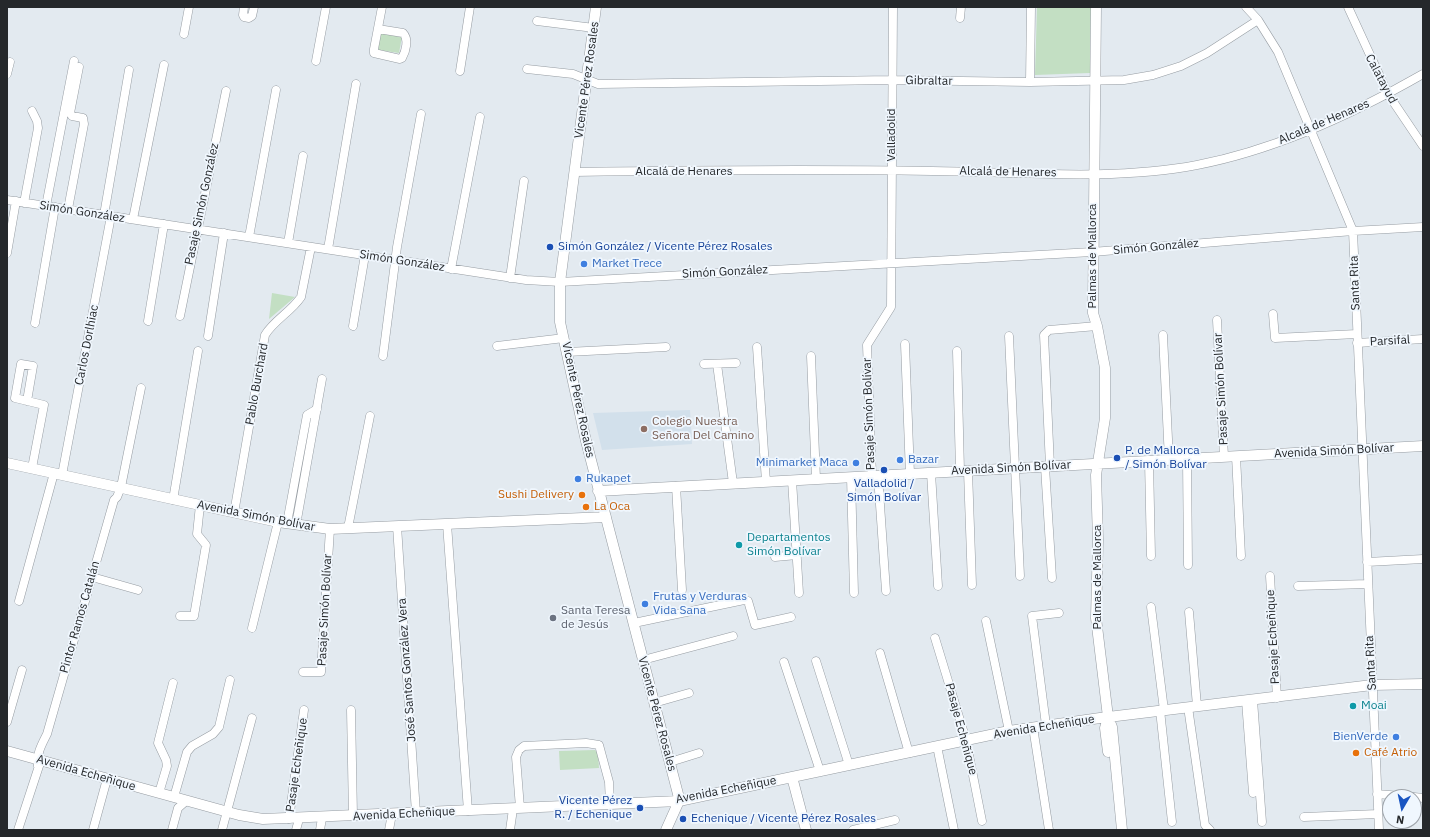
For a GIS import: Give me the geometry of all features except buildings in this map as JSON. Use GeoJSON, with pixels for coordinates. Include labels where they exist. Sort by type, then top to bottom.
{"type":"FeatureCollection","features":[{"type":"Feature","properties":{"kind":"street"},"geometry":{"type":"LineString","coordinates":[[184,34],[189,7]]}},
{"type":"Feature","properties":{"kind":"street"},"geometry":{"type":"LineString","coordinates":[[244,7],[243,15],[244,17],[249,18],[252,16],[254,7]]}},
{"type":"Feature","properties":{"kind":"street"},"geometry":{"type":"LineString","coordinates":[[316,61],[326,7]]}},
{"type":"Feature","properties":{"kind":"street"},"geometry":{"type":"LineString","coordinates":[[378,28],[403,33],[406,36],[407,40],[402,58],[400,59],[374,53],[374,49],[378,28],[382,7]]}},
{"type":"Feature","properties":{"kind":"street"},"geometry":{"type":"LineString","coordinates":[[460,71],[470,7]]}},
{"type":"Feature","properties":{"kind":"street","name":"Vicente Pérez Rosales"},"geometry":{"type":"LineString","coordinates":[[596,7],[560,282],[560,322],[598,491],[634,622],[679,801]]}},
{"type":"Feature","properties":{"kind":"street","name":"Valladolid"},"geometry":{"type":"LineString","coordinates":[[891,262],[893,7]]}},
{"type":"Feature","properties":{"kind":"street"},"geometry":{"type":"LineString","coordinates":[[960,18],[961,7]]}},
{"type":"Feature","properties":{"kind":"street"},"geometry":{"type":"LineString","coordinates":[[1030,82],[1031,7]]}},
{"type":"Feature","properties":{"kind":"street","name":"Palmas de Mallorca"},"geometry":{"type":"LineString","coordinates":[[1096,7],[1092,252],[1093,313],[1106,368],[1106,418],[1097,464],[1096,618],[1108,717],[1112,727],[1122,830]]}},
{"type":"Feature","properties":{"kind":"street","name":"Santa Rita"},"geometry":{"type":"LineString","coordinates":[[1246,7],[1258,20],[1270,38],[1284,66],[1309,130],[1336,188],[1353,231],[1379,830]]}},
{"type":"Feature","properties":{"kind":"street","name":"Calatayud"},"geometry":{"type":"LineString","coordinates":[[1348,7],[1388,94],[1423,146]]}},
{"type":"Feature","properties":{"kind":"street","name":"Gibraltar"},"geometry":{"type":"LineString","coordinates":[[527,68],[573,74],[598,84],[893,80],[1030,82],[1095,81],[1139,78],[1181,66],[1207,53],[1258,20]]}},
{"type":"Feature","properties":{"kind":"street"},"geometry":{"type":"LineString","coordinates":[[537,21],[594,28]]}},
{"type":"Feature","properties":{"kind":"street"},"geometry":{"type":"LineString","coordinates":[[7,74],[10,62]]}},
{"type":"Feature","properties":{"kind":"street"},"geometry":{"type":"LineString","coordinates":[[46,206],[76,64],[70,113],[72,116],[82,118],[84,124],[68,209]]}},
{"type":"Feature","properties":{"kind":"street"},"geometry":{"type":"LineString","coordinates":[[132,219],[164,65]]}},
{"type":"Feature","properties":{"kind":"street"},"geometry":{"type":"LineString","coordinates":[[108,215],[129,70]]}},
{"type":"Feature","properties":{"kind":"street","name":"Alcalá de Henares"},"geometry":{"type":"LineString","coordinates":[[574,172],[892,170],[1094,173],[1148,171],[1197,165],[1234,157],[1309,130],[1388,94],[1423,74]]}},
{"type":"Feature","properties":{"kind":"street"},"geometry":{"type":"LineString","coordinates":[[328,250],[356,84]]}},
{"type":"Feature","properties":{"kind":"street"},"geometry":{"type":"LineString","coordinates":[[249,237],[276,90]]}},
{"type":"Feature","properties":{"kind":"street","name":"Pasaje Simón González"},"geometry":{"type":"LineString","coordinates":[[180,316],[196,229],[226,91]]}},
{"type":"Feature","properties":{"kind":"street"},"geometry":{"type":"LineString","coordinates":[[7,253],[38,128],[32,111]]}},
{"type":"Feature","properties":{"kind":"street"},"geometry":{"type":"LineString","coordinates":[[383,356],[395,260],[421,114]]}},
{"type":"Feature","properties":{"kind":"street"},"geometry":{"type":"LineString","coordinates":[[451,269],[480,117]]}},
{"type":"Feature","properties":{"kind":"street"},"geometry":{"type":"LineString","coordinates":[[288,243],[303,156]]}},
{"type":"Feature","properties":{"kind":"street"},"geometry":{"type":"LineString","coordinates":[[510,278],[524,181]]}},
{"type":"Feature","properties":{"kind":"street","name":"Simón González"},"geometry":{"type":"LineString","coordinates":[[7,200],[510,278],[560,282],[891,262],[1092,252],[1353,231],[1423,228]]}},
{"type":"Feature","properties":{"kind":"street"},"geometry":{"type":"LineString","coordinates":[[35,323],[55,207]]}},
{"type":"Feature","properties":{"kind":"street","name":"Carlos Dorlhiac"},"geometry":{"type":"LineString","coordinates":[[58,474],[108,215]]}},
{"type":"Feature","properties":{"kind":"street"},"geometry":{"type":"LineString","coordinates":[[148,321],[164,224]]}},
{"type":"Feature","properties":{"kind":"street"},"geometry":{"type":"LineString","coordinates":[[208,336],[224,233]]}},
{"type":"Feature","properties":{"kind":"street","name":"Pablo Burchard"},"geometry":{"type":"LineString","coordinates":[[234,513],[265,335],[270,328],[297,304],[301,298],[311,247]]}},
{"type":"Feature","properties":{"kind":"street"},"geometry":{"type":"LineString","coordinates":[[353,326],[366,255]]}},
{"type":"Feature","properties":{"kind":"street","name":"Pasaje Simón Bolívar"},"geometry":{"type":"LineString","coordinates":[[886,591],[875,476],[867,345],[891,307],[891,262]]}},
{"type":"Feature","properties":{"kind":"street","name":"Parsifal"},"geometry":{"type":"LineString","coordinates":[[1273,314],[1276,338],[1423,339]]}},
{"type":"Feature","properties":{"kind":"street","name":"Pasaje Simón Bolívar"},"geometry":{"type":"LineString","coordinates":[[1217,320],[1224,457]]}},
{"type":"Feature","properties":{"kind":"street"},"geometry":{"type":"LineString","coordinates":[[1052,578],[1044,336],[1049,330],[1097,326]]}},
{"type":"Feature","properties":{"kind":"street"},"geometry":{"type":"LineString","coordinates":[[1164,335],[1169,460]]}},
{"type":"Feature","properties":{"kind":"street"},"geometry":{"type":"LineString","coordinates":[[1009,336],[1020,576]]}},
{"type":"Feature","properties":{"kind":"street"},"geometry":{"type":"LineString","coordinates":[[497,346],[564,338]]}},
{"type":"Feature","properties":{"kind":"street"},"geometry":{"type":"LineString","coordinates":[[905,344],[910,474]]}},
{"type":"Feature","properties":{"kind":"street"},"geometry":{"type":"LineString","coordinates":[[567,352],[666,347]]}},
{"type":"Feature","properties":{"kind":"street"},"geometry":{"type":"LineString","coordinates":[[757,347],[766,482]]}},
{"type":"Feature","properties":{"kind":"street"},"geometry":{"type":"LineString","coordinates":[[173,500],[198,351]]}},
{"type":"Feature","properties":{"kind":"street"},"geometry":{"type":"LineString","coordinates":[[956,351],[972,585]]}},
{"type":"Feature","properties":{"kind":"street"},"geometry":{"type":"LineString","coordinates":[[811,356],[816,479]]}},
{"type":"Feature","properties":{"kind":"street"},"geometry":{"type":"LineString","coordinates":[[704,364],[736,363]]}},
{"type":"Feature","properties":{"kind":"street"},"geometry":{"type":"LineString","coordinates":[[717,364],[733,483]]}},
{"type":"Feature","properties":{"kind":"street"},"geometry":{"type":"LineString","coordinates":[[252,628],[287,523],[318,409],[322,378]]}},
{"type":"Feature","properties":{"kind":"street"},"geometry":{"type":"LineString","coordinates":[[117,486],[141,388]]}},
{"type":"Feature","properties":{"kind":"street"},"geometry":{"type":"LineString","coordinates":[[27,401],[44,405],[32,468]]}},
{"type":"Feature","properties":{"kind":"street"},"geometry":{"type":"LineString","coordinates":[[348,528],[370,416]]}},
{"type":"Feature","properties":{"kind":"street","name":"Avenida Simón Bolívar"},"geometry":{"type":"LineString","coordinates":[[598,491],[1423,446]]}},
{"type":"Feature","properties":{"kind":"street","name":"Pasaje Simón Bolívar"},"geometry":{"type":"LineString","coordinates":[[1236,456],[1241,556]]}},
{"type":"Feature","properties":{"kind":"street"},"geometry":{"type":"LineString","coordinates":[[1187,459],[1188,565]]}},
{"type":"Feature","properties":{"kind":"street"},"geometry":{"type":"LineString","coordinates":[[1149,461],[1150,556]]}},
{"type":"Feature","properties":{"kind":"street","name":"Avenida Simón Bolívar"},"geometry":{"type":"LineString","coordinates":[[7,463],[117,486],[234,513],[330,529],[606,517]]}},
{"type":"Feature","properties":{"kind":"street"},"geometry":{"type":"LineString","coordinates":[[931,473],[938,586]]}},
{"type":"Feature","properties":{"kind":"street"},"geometry":{"type":"LineString","coordinates":[[19,601],[58,474]]}},
{"type":"Feature","properties":{"kind":"street","name":"Pasaje Simón Bolívar"},"geometry":{"type":"LineString","coordinates":[[851,477],[854,593]]}},
{"type":"Feature","properties":{"kind":"street"},"geometry":{"type":"LineString","coordinates":[[792,480],[799,593]]}},
{"type":"Feature","properties":{"kind":"street","name":"Pintor Ramos Catalán"},"geometry":{"type":"LineString","coordinates":[[39,762],[114,500],[117,497],[117,486]]}},
{"type":"Feature","properties":{"kind":"street"},"geometry":{"type":"LineString","coordinates":[[676,486],[682,590]]}},
{"type":"Feature","properties":{"kind":"street"},"geometry":{"type":"LineString","coordinates":[[180,616],[194,616],[206,545],[197,534],[200,505]]}},
{"type":"Feature","properties":{"kind":"street"},"geometry":{"type":"LineString","coordinates":[[447,524],[468,811]]}},
{"type":"Feature","properties":{"kind":"street","name":"José Santos González Vera"},"geometry":{"type":"LineString","coordinates":[[397,526],[416,813]]}},
{"type":"Feature","properties":{"kind":"street","name":"Pasaje Simón Bolívar"},"geometry":{"type":"LineString","coordinates":[[303,672],[321,672],[330,529]]}},
{"type":"Feature","properties":{"kind":"street"},"geometry":{"type":"LineString","coordinates":[[775,557],[797,556]]}},
{"type":"Feature","properties":{"kind":"street"},"geometry":{"type":"LineString","coordinates":[[1367,562],[1423,559]]}},
{"type":"Feature","properties":{"kind":"street","name":"Pasaje Echeñique"},"geometry":{"type":"LineString","coordinates":[[1270,576],[1277,698]]}},
{"type":"Feature","properties":{"kind":"street"},"geometry":{"type":"LineString","coordinates":[[92,577],[138,590]]}},
{"type":"Feature","properties":{"kind":"street"},"geometry":{"type":"LineString","coordinates":[[1298,586],[1368,584]]}},
{"type":"Feature","properties":{"kind":"street"},"geometry":{"type":"LineString","coordinates":[[634,622],[744,600],[748,601],[750,604],[755,625],[791,617]]}},
{"type":"Feature","properties":{"kind":"street"},"geometry":{"type":"LineString","coordinates":[[1151,607],[1172,822]]}},
{"type":"Feature","properties":{"kind":"street"},"geometry":{"type":"LineString","coordinates":[[1189,612],[1192,707],[1206,824],[1210,830]]}},
{"type":"Feature","properties":{"kind":"street"},"geometry":{"type":"LineString","coordinates":[[1046,725],[1032,616],[1059,613]]}},
{"type":"Feature","properties":{"kind":"street"},"geometry":{"type":"LineString","coordinates":[[986,621],[1009,731]]}},
{"type":"Feature","properties":{"kind":"street"},"geometry":{"type":"LineString","coordinates":[[643,660],[733,636]]}},
{"type":"Feature","properties":{"kind":"street","name":"Pasaje Echeñique"},"geometry":{"type":"LineString","coordinates":[[935,638],[966,740],[982,821]]}},
{"type":"Feature","properties":{"kind":"street"},"geometry":{"type":"LineString","coordinates":[[880,653],[909,753]]}},
{"type":"Feature","properties":{"kind":"street"},"geometry":{"type":"LineString","coordinates":[[816,661],[849,765]]}},
{"type":"Feature","properties":{"kind":"street"},"geometry":{"type":"LineString","coordinates":[[784,662],[820,771]]}},
{"type":"Feature","properties":{"kind":"street"},"geometry":{"type":"LineString","coordinates":[[7,722],[22,670]]}},
{"type":"Feature","properties":{"kind":"street"},"geometry":{"type":"LineString","coordinates":[[172,830],[179,801],[187,752],[192,746],[213,734],[219,727],[230,680]]}},
{"type":"Feature","properties":{"kind":"street"},"geometry":{"type":"LineString","coordinates":[[159,793],[167,766],[166,760],[158,743],[173,683]]}},
{"type":"Feature","properties":{"kind":"street","name":"Avenida Echeñique"},"geometry":{"type":"LineString","coordinates":[[7,751],[39,762],[159,793],[179,801],[263,819],[322,818],[517,809],[679,801],[1009,731],[1046,725],[1162,710],[1277,698],[1372,685],[1423,684]]}},
{"type":"Feature","properties":{"kind":"street"},"geometry":{"type":"LineString","coordinates":[[654,703],[689,693]]}},
{"type":"Feature","properties":{"kind":"street"},"geometry":{"type":"LineString","coordinates":[[1250,700],[1253,792]]}},
{"type":"Feature","properties":{"kind":"street"},"geometry":{"type":"LineString","coordinates":[[1250,700],[1262,822]]}},
{"type":"Feature","properties":{"kind":"street","name":"Pasaje Echeñique"},"geometry":{"type":"LineString","coordinates":[[296,830],[294,819],[304,710]]}},
{"type":"Feature","properties":{"kind":"street"},"geometry":{"type":"LineString","coordinates":[[351,710],[353,816]]}},
{"type":"Feature","properties":{"kind":"street","name":"Palmas de Mallorca"},"geometry":{"type":"LineString","coordinates":[[1108,717],[1105,728],[1118,830]]}},
{"type":"Feature","properties":{"kind":"street"},"geometry":{"type":"LineString","coordinates":[[222,830],[252,718]]}},
{"type":"Feature","properties":{"kind":"street"},"geometry":{"type":"LineString","coordinates":[[1034,727],[1049,830]]}},
{"type":"Feature","properties":{"kind":"street"},"geometry":{"type":"LineString","coordinates":[[510,830],[517,809],[516,756],[519,750],[524,746],[586,743],[599,745],[609,782],[610,804]]}},
{"type":"Feature","properties":{"kind":"street"},"geometry":{"type":"LineString","coordinates":[[937,746],[954,830]]}},
{"type":"Feature","properties":{"kind":"street"},"geometry":{"type":"LineString","coordinates":[[670,762],[700,754]]}},
{"type":"Feature","properties":{"kind":"street"},"geometry":{"type":"LineString","coordinates":[[18,830],[39,762]]}},
{"type":"Feature","properties":{"kind":"street"},"geometry":{"type":"LineString","coordinates":[[792,777],[806,830]]}},
{"type":"Feature","properties":{"kind":"street"},"geometry":{"type":"LineString","coordinates":[[93,830],[107,779]]}},
{"type":"Feature","properties":{"kind":"street"},"geometry":{"type":"LineString","coordinates":[[1377,794],[1382,794]]}},
{"type":"Feature","properties":{"kind":"street"},"geometry":{"type":"LineString","coordinates":[[666,830],[679,801]]}},
{"type":"Feature","properties":{"kind":"street"},"geometry":{"type":"LineString","coordinates":[[389,830],[392,814]]}},
{"type":"Feature","properties":{"kind":"street"},"geometry":{"type":"LineString","coordinates":[[1304,817],[1378,814]]}},
{"type":"Feature","properties":{"kind":"street"},"geometry":{"type":"LineString","coordinates":[[320,830],[322,818]]}},
{"type":"Feature","properties":{"kind":"street"},"geometry":{"type":"LineString","coordinates":[[854,830],[895,820]]}},
{"type":"Feature","properties":{"kind":"shaded area","name":"Colegio Nuestra Señora Del Camino"},"geometry":{"type":"Polygon","coordinates":[[[690,410],[692,444],[602,450],[593,413],[690,410]]]}},
{"type":"Feature","properties":{"kind":"green space"},"geometry":{"type":"Polygon","coordinates":[[[1037,7],[1091,7],[1090,73],[1035,75],[1037,7]]]}},
{"type":"Feature","properties":{"kind":"green space"},"geometry":{"type":"Polygon","coordinates":[[[380,33],[402,37],[399,53],[378,50],[380,33]]]}},
{"type":"Feature","properties":{"kind":"green space"},"geometry":{"type":"Polygon","coordinates":[[[272,293],[295,297],[269,319],[272,293]]]}},
{"type":"Feature","properties":{"kind":"green space"},"geometry":{"type":"Polygon","coordinates":[[[595,750],[598,753],[599,768],[560,770],[559,751],[595,750]]]}},
{"type":"Feature","properties":{"kind":"place","name":"Simón González / Vicente Pérez Rosales"},"geometry":{"type":"Point","coordinates":[550,247]}},
{"type":"Feature","properties":{"kind":"place","name":"Market Trece"},"geometry":{"type":"Point","coordinates":[584,264]}},
{"type":"Feature","properties":{"kind":"place","name":"Colegio Nuestra Señora Del Camino"},"geometry":{"type":"Point","coordinates":[644,429]}},
{"type":"Feature","properties":{"kind":"place","name":"P. de Mallorca / Simón Bolívar"},"geometry":{"type":"Point","coordinates":[1117,458]}},
{"type":"Feature","properties":{"kind":"place","name":"Bazar"},"geometry":{"type":"Point","coordinates":[900,460]}},
{"type":"Feature","properties":{"kind":"place","name":"Minimarket Maca"},"geometry":{"type":"Point","coordinates":[856,463]}},
{"type":"Feature","properties":{"kind":"place","name":"Valladolid / Simón Bolívar"},"geometry":{"type":"Point","coordinates":[884,470]}},
{"type":"Feature","properties":{"kind":"place","name":"Rukapet"},"geometry":{"type":"Point","coordinates":[578,479]}},
{"type":"Feature","properties":{"kind":"place","name":"Sushi Delivery"},"geometry":{"type":"Point","coordinates":[582,495]}},
{"type":"Feature","properties":{"kind":"place","name":"La Oca"},"geometry":{"type":"Point","coordinates":[586,507]}},
{"type":"Feature","properties":{"kind":"place","name":"Departamentos Simón Bolívar"},"geometry":{"type":"Point","coordinates":[739,545]}},
{"type":"Feature","properties":{"kind":"place","name":"Frutas y Verduras Vida Sana"},"geometry":{"type":"Point","coordinates":[645,604]}},
{"type":"Feature","properties":{"kind":"place","name":"Santa Teresa de Jesús"},"geometry":{"type":"Point","coordinates":[553,618]}},
{"type":"Feature","properties":{"kind":"place","name":"Moai"},"geometry":{"type":"Point","coordinates":[1353,706]}},
{"type":"Feature","properties":{"kind":"place","name":"BienVerde"},"geometry":{"type":"Point","coordinates":[1396,737]}},
{"type":"Feature","properties":{"kind":"place","name":"Café Atrio"},"geometry":{"type":"Point","coordinates":[1356,753]}},
{"type":"Feature","properties":{"kind":"place","name":"Vicente Pérez R. / Echenique"},"geometry":{"type":"Point","coordinates":[640,808]}},
{"type":"Feature","properties":{"kind":"place","name":"Echenique / Vicente Pérez Rosales"},"geometry":{"type":"Point","coordinates":[683,819]}}]}
